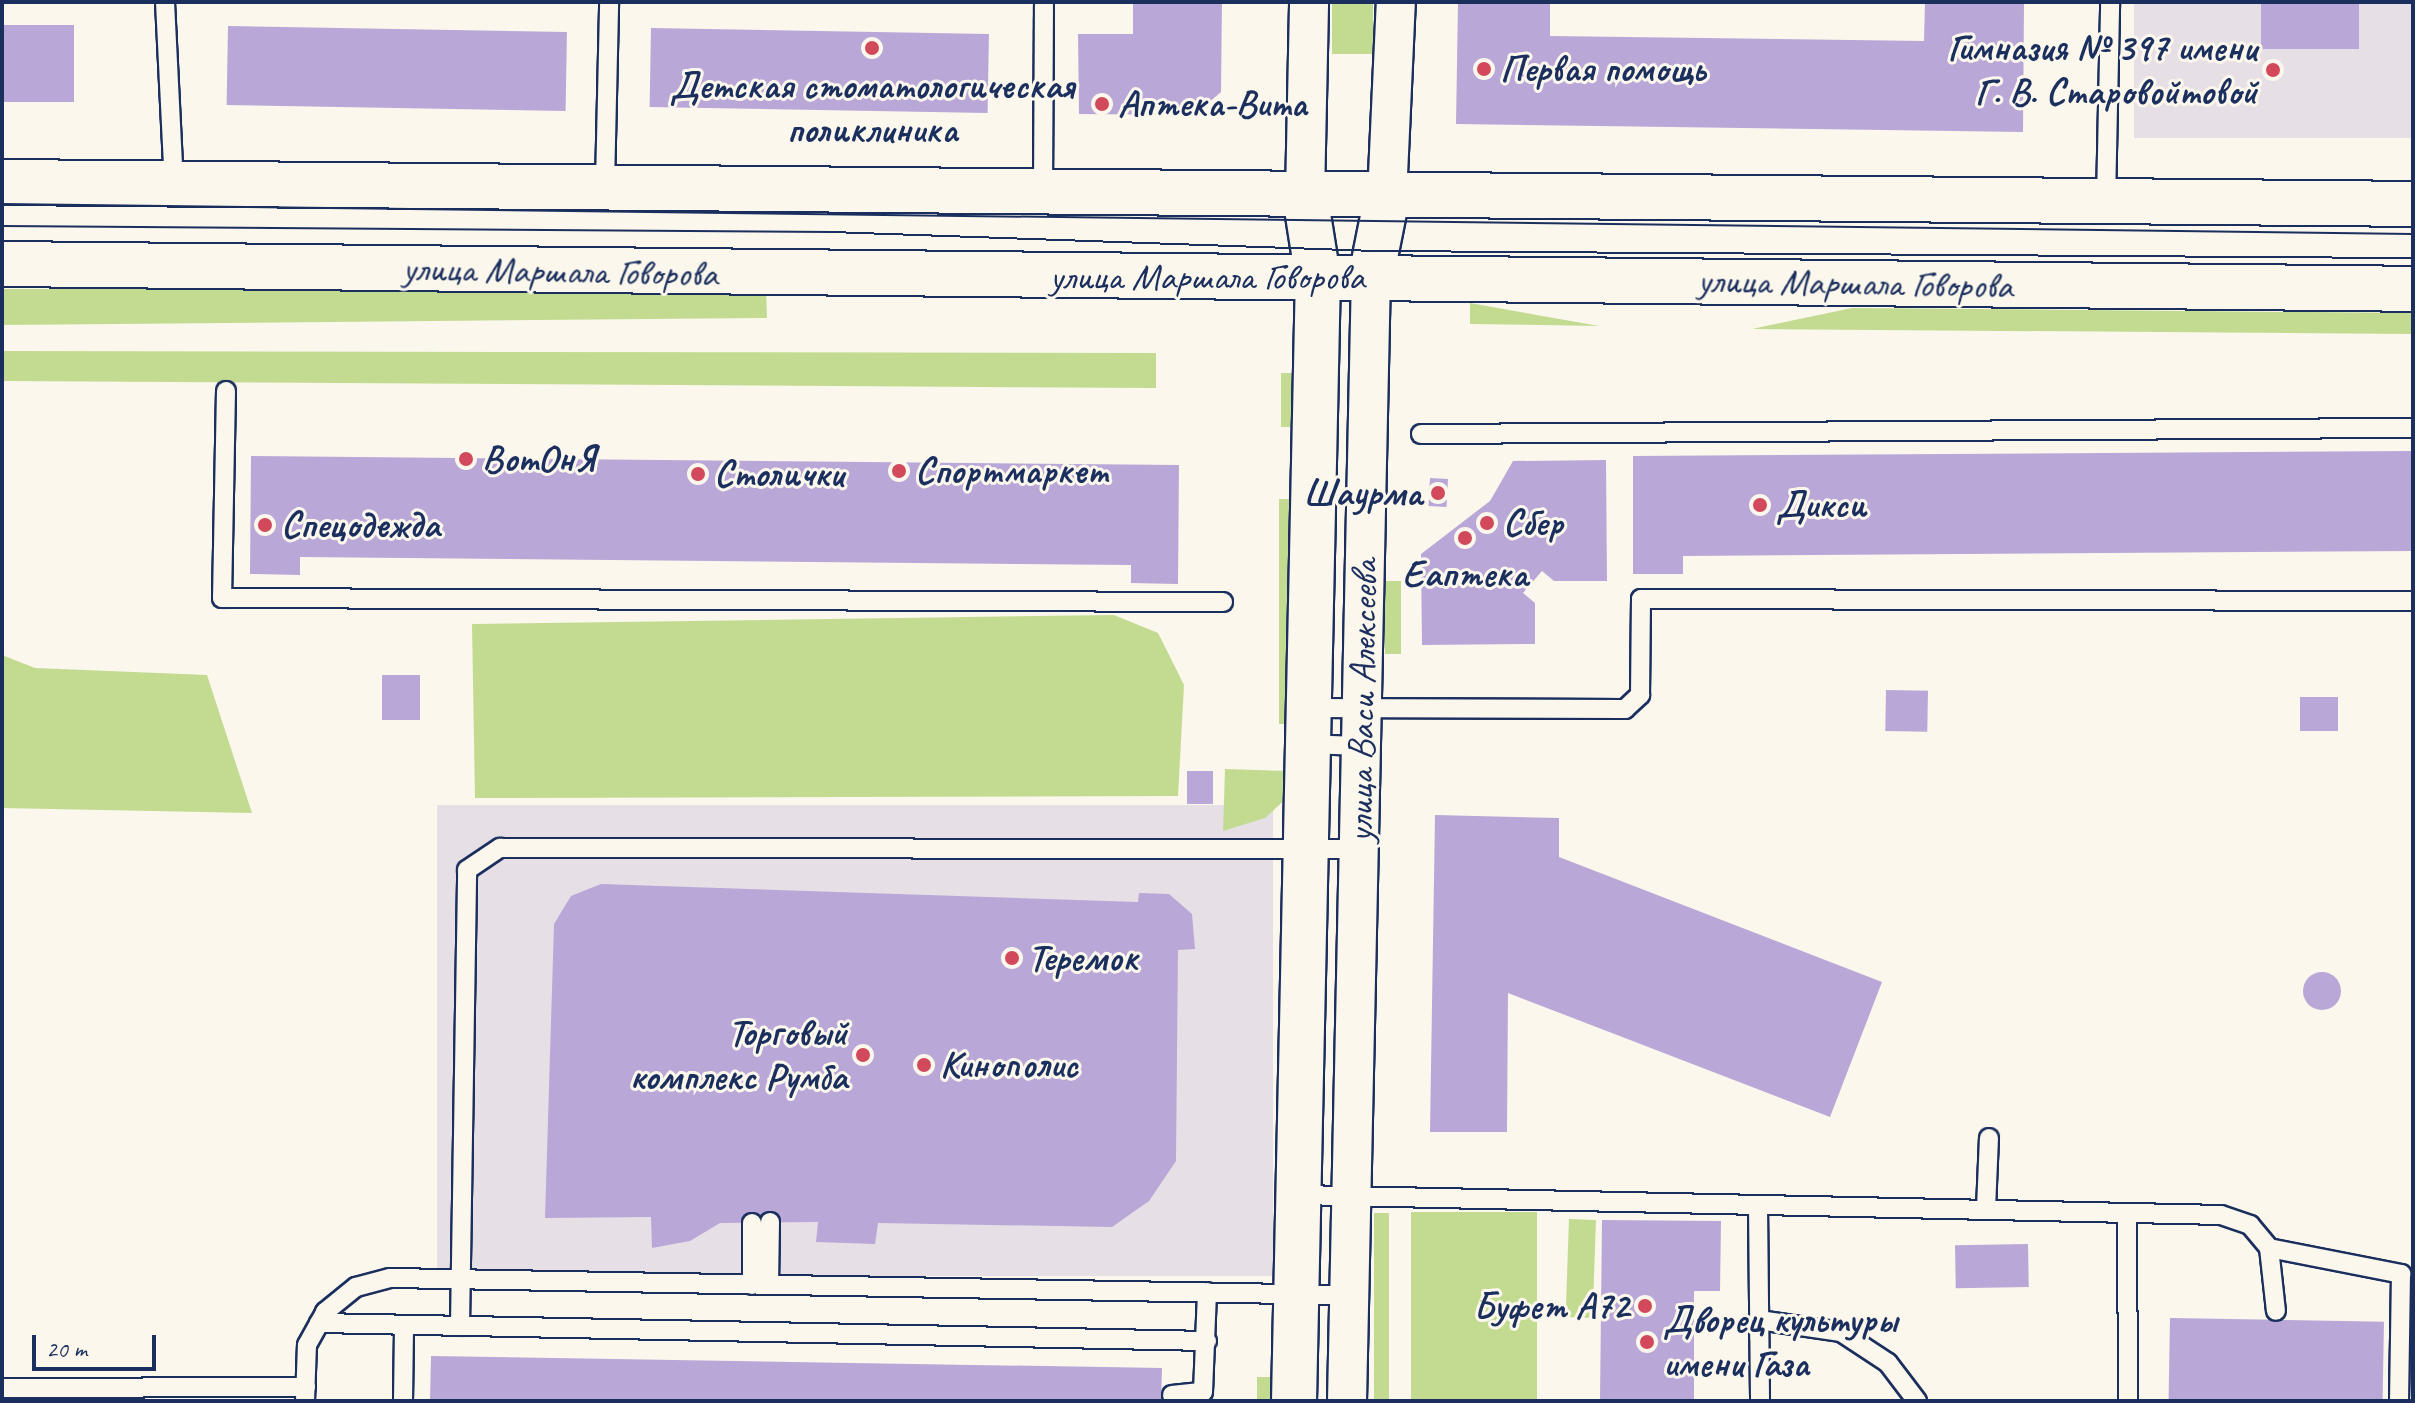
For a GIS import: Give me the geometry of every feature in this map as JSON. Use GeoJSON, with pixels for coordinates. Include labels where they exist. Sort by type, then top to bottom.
{"type":"FeatureCollection","features":[{"type":"Feature","properties":{"kind":"main road"},"geometry":{"type":"LineString","coordinates":[[2,182],[605,185],[1387,197],[2413,204]]}},
{"type":"Feature","properties":{"kind":"main road","name":"улица Васи Алексеева"},"geometry":{"type":"LineString","coordinates":[[1294,1401],[1318,278],[1305,196]]}},
{"type":"Feature","properties":{"kind":"main road","name":"улица Васи Алексеева"},"geometry":{"type":"LineString","coordinates":[[1371,277],[1387,197]]}},
{"type":"Feature","properties":{"kind":"main road","name":"улица Маршала Говорова"},"geometry":{"type":"LineString","coordinates":[[2,264],[2413,289]]}},
{"type":"Feature","properties":{"kind":"street","name":"улица Васи Алексеева"},"geometry":{"type":"LineString","coordinates":[[1305,196],[1309,2]]}},
{"type":"Feature","properties":{"kind":"street","name":"улица Васи Алексеева"},"geometry":{"type":"LineString","coordinates":[[1387,197],[1396,2]]}},
{"type":"Feature","properties":{"kind":"street","name":"улица Васи Алексеева"},"geometry":{"type":"LineString","coordinates":[[1347,1401],[1371,277]]}},
{"type":"Feature","properties":{"kind":"lane"},"geometry":{"type":"LineString","coordinates":[[165,2],[174,184]]}},
{"type":"Feature","properties":{"kind":"lane"},"geometry":{"type":"LineString","coordinates":[[605,185],[609,2]]}},
{"type":"Feature","properties":{"kind":"lane"},"geometry":{"type":"LineString","coordinates":[[1043,193],[1044,2]]}},
{"type":"Feature","properties":{"kind":"lane"},"geometry":{"type":"LineString","coordinates":[[2106,201],[2110,2]]}},
{"type":"Feature","properties":{"kind":"lane"},"geometry":{"type":"LineString","coordinates":[[226,391],[222,598],[1223,602]]}},
{"type":"Feature","properties":{"kind":"lane"},"geometry":{"type":"LineString","coordinates":[[1421,434],[2413,428]]}},
{"type":"Feature","properties":{"kind":"lane"},"geometry":{"type":"LineString","coordinates":[[1308,726],[1361,727],[1625,709],[1640,695],[1641,599],[2413,601]]}},
{"type":"Feature","properties":{"kind":"lane"},"geometry":{"type":"LineString","coordinates":[[1308,726],[1361,727]]}},
{"type":"Feature","properties":{"kind":"lane"},"geometry":{"type":"LineString","coordinates":[[460,1326],[467,870],[500,848],[1359,849]]}},
{"type":"Feature","properties":{"kind":"lane"},"geometry":{"type":"LineString","coordinates":[[1986,1209],[1989,1138]]}},
{"type":"Feature","properties":{"kind":"lane"},"geometry":{"type":"LineString","coordinates":[[1298,1195],[2221,1215],[2250,1225],[2269,1248],[2276,1311]]}},
{"type":"Feature","properties":{"kind":"lane"},"geometry":{"type":"LineString","coordinates":[[1758,1206],[1760,1401]]}},
{"type":"Feature","properties":{"kind":"lane"},"geometry":{"type":"LineString","coordinates":[[2127,1213],[2128,1401]]}},
{"type":"Feature","properties":{"kind":"lane"},"geometry":{"type":"LineString","coordinates":[[760,1285],[761,1222]]}},
{"type":"Feature","properties":{"kind":"lane"},"geometry":{"type":"LineString","coordinates":[[2269,1248],[2401,1274],[2399,1401]]}},
{"type":"Feature","properties":{"kind":"lane"},"geometry":{"type":"LineString","coordinates":[[2,1388],[306,1394],[307,1345],[319,1323],[356,1287],[390,1278],[1349,1295]]}},
{"type":"Feature","properties":{"kind":"lane"},"geometry":{"type":"LineString","coordinates":[[1172,1395],[1203,1392],[1207,1292]]}},
{"type":"Feature","properties":{"kind":"lane"},"geometry":{"type":"LineString","coordinates":[[1759,1320],[1841,1332],[1888,1363],[1917,1401]]}},
{"type":"Feature","properties":{"kind":"lane"},"geometry":{"type":"LineString","coordinates":[[319,1323],[1207,1341]]}},
{"type":"Feature","properties":{"kind":"lane"},"geometry":{"type":"LineString","coordinates":[[403,1401],[404,1325]]}},
{"type":"Feature","properties":{"kind":"shaded area","name":"Гимназия № 397 имени Г. В. Старовойтовой"},"geometry":{"type":"Polygon","coordinates":[[[2134,2],[2413,2],[2413,138],[2134,138],[2134,2]]]}},
{"type":"Feature","properties":{"kind":"shaded area"},"geometry":{"type":"Polygon","coordinates":[[[437,805],[1273,805],[1273,1276],[437,1276],[437,805]]]}},
{"type":"Feature","properties":{"kind":"green space"},"geometry":{"type":"Polygon","coordinates":[[[1332,2],[1373,2],[1373,54],[1332,54],[1332,2]]]}},
{"type":"Feature","properties":{"kind":"green space"},"geometry":{"type":"Polygon","coordinates":[[[2,289],[766,289],[767,318],[2,325],[2,289]]]}},
{"type":"Feature","properties":{"kind":"green space"},"geometry":{"type":"Polygon","coordinates":[[[1470,303],[1599,326],[1470,324],[1470,303]]]}},
{"type":"Feature","properties":{"kind":"green space"},"geometry":{"type":"Polygon","coordinates":[[[1852,308],[2413,313],[2413,334],[1752,329],[1852,308]]]}},
{"type":"Feature","properties":{"kind":"green space"},"geometry":{"type":"Polygon","coordinates":[[[2,351],[1156,353],[1156,388],[2,381],[2,351]]]}},
{"type":"Feature","properties":{"kind":"green space"},"geometry":{"type":"Polygon","coordinates":[[[1281,373],[1299,373],[1299,427],[1281,427],[1281,373]]]}},
{"type":"Feature","properties":{"kind":"green space"},"geometry":{"type":"Polygon","coordinates":[[[1279,499],[1295,499],[1295,724],[1279,724],[1279,499]]]}},
{"type":"Feature","properties":{"kind":"green space"},"geometry":{"type":"Polygon","coordinates":[[[1385,581],[1401,581],[1401,654],[1385,654],[1385,581]]]}},
{"type":"Feature","properties":{"kind":"green space"},"geometry":{"type":"Polygon","coordinates":[[[1114,615],[1158,633],[1184,685],[1178,796],[475,798],[472,624],[1114,615]]]}},
{"type":"Feature","properties":{"kind":"green space"},"geometry":{"type":"Polygon","coordinates":[[[2,655],[35,668],[207,675],[252,813],[2,808],[2,655]]]}},
{"type":"Feature","properties":{"kind":"green space"},"geometry":{"type":"Polygon","coordinates":[[[1225,769],[1290,771],[1290,795],[1265,818],[1223,831],[1225,769]]]}},
{"type":"Feature","properties":{"kind":"green space"},"geometry":{"type":"Polygon","coordinates":[[[1411,1212],[1537,1212],[1537,1401],[1411,1401],[1411,1212]]]}},
{"type":"Feature","properties":{"kind":"green space"},"geometry":{"type":"Polygon","coordinates":[[[1374,1213],[1389,1213],[1389,1401],[1374,1401],[1374,1213]]]}},
{"type":"Feature","properties":{"kind":"green space"},"geometry":{"type":"Polygon","coordinates":[[[1569,1219],[1596,1220],[1593,1318],[1566,1317],[1569,1219]]]}},
{"type":"Feature","properties":{"kind":"green space"},"geometry":{"type":"Polygon","coordinates":[[[1257,1377],[1275,1377],[1275,1401],[1257,1401],[1257,1377]]]}},
{"type":"Feature","properties":{"kind":"building"},"geometry":{"type":"Polygon","coordinates":[[[1133,2],[1222,2],[1221,92],[1194,115],[1079,114],[1078,34],[1133,34],[1133,2]]]}},
{"type":"Feature","properties":{"kind":"building"},"geometry":{"type":"Polygon","coordinates":[[[1458,2],[1550,2],[1550,36],[1924,41],[1925,2],[2024,2],[2023,132],[1456,124],[1458,2]]]}},
{"type":"Feature","properties":{"kind":"building"},"geometry":{"type":"Polygon","coordinates":[[[2261,2],[2359,2],[2359,49],[2261,49],[2261,2]]]}},
{"type":"Feature","properties":{"kind":"building"},"geometry":{"type":"Polygon","coordinates":[[[2,25],[74,25],[74,102],[2,102],[2,25]]]}},
{"type":"Feature","properties":{"kind":"building"},"geometry":{"type":"Polygon","coordinates":[[[228,26],[567,32],[566,111],[227,105],[228,26]]]}},
{"type":"Feature","properties":{"kind":"building"},"geometry":{"type":"Polygon","coordinates":[[[651,28],[989,34],[988,113],[650,107],[651,28]]]}},
{"type":"Feature","properties":{"kind":"building"},"geometry":{"type":"Polygon","coordinates":[[[2413,451],[2413,551],[1683,556],[1683,574],[1633,574],[1633,456],[2413,451]]]}},
{"type":"Feature","properties":{"kind":"building"},"geometry":{"type":"Polygon","coordinates":[[[251,456],[1179,465],[1178,584],[1131,583],[1131,565],[300,557],[300,575],[250,574],[251,456]]]}},
{"type":"Feature","properties":{"kind":"building"},"geometry":{"type":"Polygon","coordinates":[[[1606,460],[1607,581],[1554,581],[1542,571],[1523,593],[1535,603],[1535,644],[1422,645],[1421,554],[1490,501],[1513,461],[1606,460]]]}},
{"type":"Feature","properties":{"kind":"building","name":"Шаурма"},"geometry":{"type":"Polygon","coordinates":[[[1430,478],[1448,479],[1447,507],[1429,506],[1430,478]]]}},
{"type":"Feature","properties":{"kind":"building"},"geometry":{"type":"Polygon","coordinates":[[[382,675],[420,675],[420,720],[382,720],[382,675]]]}},
{"type":"Feature","properties":{"kind":"building"},"geometry":{"type":"Polygon","coordinates":[[[1886,690],[1928,691],[1927,732],[1885,731],[1886,690]]]}},
{"type":"Feature","properties":{"kind":"building"},"geometry":{"type":"Polygon","coordinates":[[[2300,697],[2338,697],[2338,731],[2300,731],[2300,697]]]}},
{"type":"Feature","properties":{"kind":"building"},"geometry":{"type":"Polygon","coordinates":[[[1187,771],[1213,771],[1213,804],[1187,804],[1187,771]]]}},
{"type":"Feature","properties":{"kind":"building"},"geometry":{"type":"Polygon","coordinates":[[[1435,815],[1559,818],[1559,857],[1882,982],[1830,1117],[1508,993],[1507,1132],[1430,1132],[1435,815]]]}},
{"type":"Feature","properties":{"kind":"building","name":"Торговый комплекс Румба"},"geometry":{"type":"Polygon","coordinates":[[[601,884],[1138,902],[1139,893],[1169,894],[1192,914],[1195,949],[1178,950],[1176,1161],[1149,1201],[1112,1227],[878,1223],[875,1244],[816,1242],[818,1222],[720,1223],[690,1241],[652,1248],[651,1217],[545,1218],[554,924],[571,896],[601,884]]]}},
{"type":"Feature","properties":{"kind":"building"},"geometry":{"type":"Polygon","coordinates":[[[2322,972],[2336,977],[2341,991],[2336,1005],[2322,1010],[2308,1005],[2303,991],[2308,977],[2322,972]]]}},
{"type":"Feature","properties":{"kind":"building","name":"Дворец культуры имени Газа"},"geometry":{"type":"Polygon","coordinates":[[[1602,1220],[1721,1221],[1720,1291],[1694,1291],[1694,1401],[1600,1401],[1602,1220]]]}},
{"type":"Feature","properties":{"kind":"building"},"geometry":{"type":"Polygon","coordinates":[[[2028,1244],[2029,1287],[1956,1288],[1955,1245],[2028,1244]]]}},
{"type":"Feature","properties":{"kind":"building"},"geometry":{"type":"Polygon","coordinates":[[[2170,1318],[2384,1322],[2383,1401],[2169,1401],[2170,1318]]]}},
{"type":"Feature","properties":{"kind":"building"},"geometry":{"type":"Polygon","coordinates":[[[431,1356],[1162,1368],[1161,1401],[430,1401],[431,1356]]]}},
{"type":"Feature","properties":{"kind":"tram line"},"geometry":{"type":"LineString","coordinates":[[2,204],[2413,234]]}},
{"type":"Feature","properties":{"kind":"tram line"},"geometry":{"type":"LineString","coordinates":[[2,226],[831,232],[1376,251],[2413,258]]}},
{"type":"Feature","properties":{"kind":"place","name":"Детская стоматологическая поликлиника"},"geometry":{"type":"Point","coordinates":[872,48]}},
{"type":"Feature","properties":{"kind":"place","name":"Первая помощь"},"geometry":{"type":"Point","coordinates":[1484,69]}},
{"type":"Feature","properties":{"kind":"place","name":"Гимназия № 397 имени Г. В. Старовойтовой"},"geometry":{"type":"Point","coordinates":[2273,70]}},
{"type":"Feature","properties":{"kind":"place","name":"Аптека-Вита"},"geometry":{"type":"Point","coordinates":[1102,104]}},
{"type":"Feature","properties":{"kind":"place","name":"ВотОнЯ"},"geometry":{"type":"Point","coordinates":[466,459]}},
{"type":"Feature","properties":{"kind":"place","name":"Спортмаркет"},"geometry":{"type":"Point","coordinates":[899,471]}},
{"type":"Feature","properties":{"kind":"place","name":"Столички"},"geometry":{"type":"Point","coordinates":[698,474]}},
{"type":"Feature","properties":{"kind":"place","name":"Шаурма"},"geometry":{"type":"Point","coordinates":[1438,493]}},
{"type":"Feature","properties":{"kind":"place","name":"Дикси"},"geometry":{"type":"Point","coordinates":[1760,505]}},
{"type":"Feature","properties":{"kind":"place","name":"Сбер"},"geometry":{"type":"Point","coordinates":[1487,523]}},
{"type":"Feature","properties":{"kind":"place","name":"Спецодежда"},"geometry":{"type":"Point","coordinates":[265,525]}},
{"type":"Feature","properties":{"kind":"place","name":"Еаптека"},"geometry":{"type":"Point","coordinates":[1465,538]}},
{"type":"Feature","properties":{"kind":"place","name":"Теремок"},"geometry":{"type":"Point","coordinates":[1012,958]}},
{"type":"Feature","properties":{"kind":"place","name":"Торговый комплекс Румба"},"geometry":{"type":"Point","coordinates":[863,1055]}},
{"type":"Feature","properties":{"kind":"place","name":"Кинополис"},"geometry":{"type":"Point","coordinates":[924,1065]}},
{"type":"Feature","properties":{"kind":"place","name":"Буфет А72"},"geometry":{"type":"Point","coordinates":[1645,1306]}},
{"type":"Feature","properties":{"kind":"place","name":"Дворец культуры имени Газа"},"geometry":{"type":"Point","coordinates":[1647,1342]}}]}
